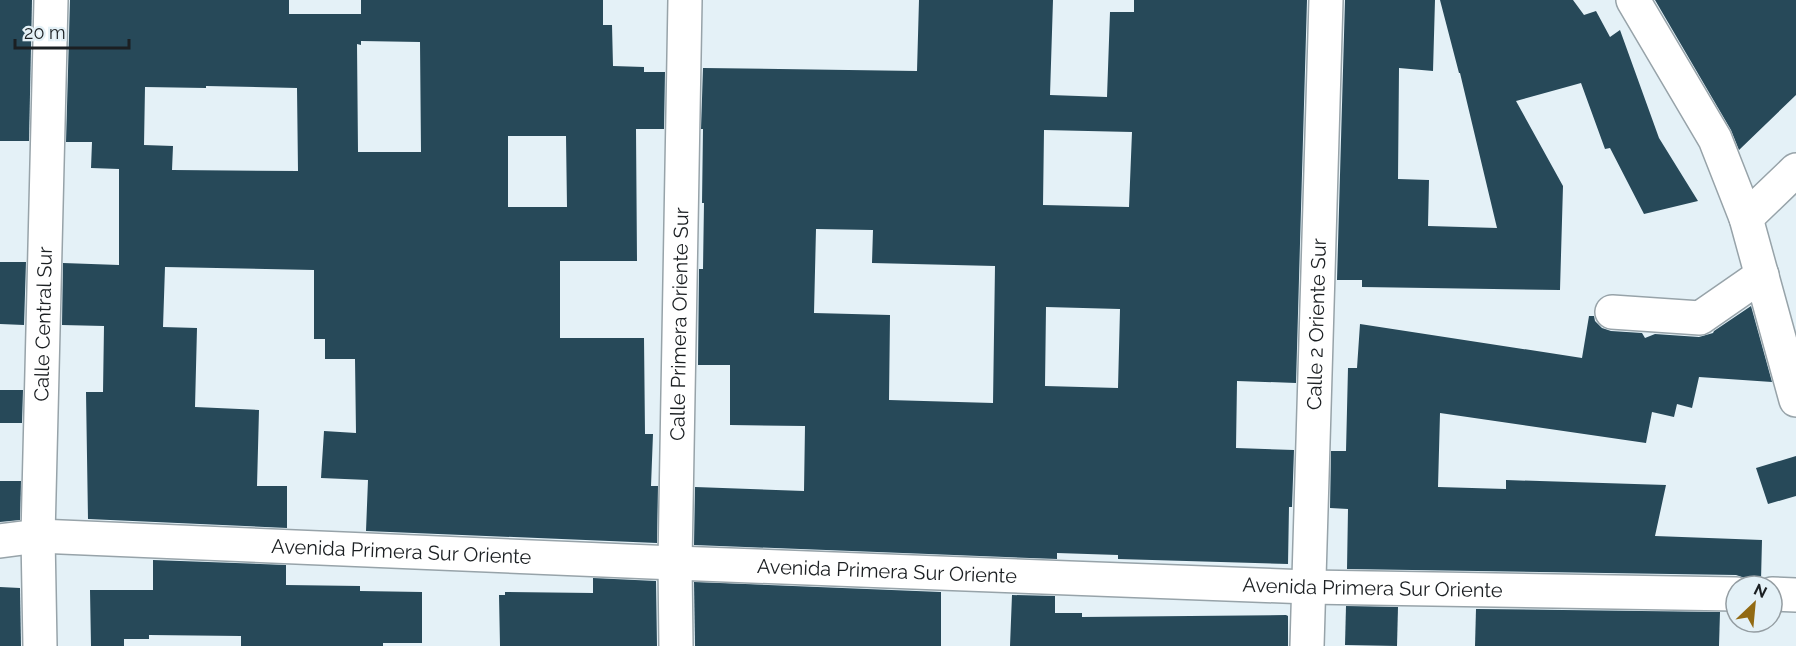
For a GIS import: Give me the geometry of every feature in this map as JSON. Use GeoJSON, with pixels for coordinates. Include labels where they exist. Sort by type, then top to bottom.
{"type":"FeatureCollection","features":[{"type":"Feature","properties":{"kind":"street","name":"Calle Central Sur"},"geometry":{"type":"LineString","coordinates":[[40,646],[38,536],[51,0]]}},
{"type":"Feature","properties":{"kind":"street","name":"Calle Primera Oriente Sur"},"geometry":{"type":"LineString","coordinates":[[676,646],[675,563],[685,0]]}},
{"type":"Feature","properties":{"kind":"street","name":"Calle 2 Oriente Sur"},"geometry":{"type":"LineString","coordinates":[[1307,646],[1326,0]]}},
{"type":"Feature","properties":{"kind":"street"},"geometry":{"type":"LineString","coordinates":[[1633,0],[1715,139],[1746,218],[1796,400]]}},
{"type":"Feature","properties":{"kind":"street"},"geometry":{"type":"LineString","coordinates":[[1746,218],[1796,170]]}},
{"type":"Feature","properties":{"kind":"street"},"geometry":{"type":"LineString","coordinates":[[1612,312],[1700,318],[1762,275]]}},
{"type":"Feature","properties":{"kind":"street","name":"Avenida Primera Sur Oriente"},"geometry":{"type":"LineString","coordinates":[[0,541],[38,536],[1308,587],[1724,594]]}},
{"type":"Feature","properties":{"kind":"building"},"geometry":{"type":"Polygon","coordinates":[[[0,0],[32,0],[29,141],[0,141],[0,0]]]}},
{"type":"Feature","properties":{"kind":"building"},"geometry":{"type":"Polygon","coordinates":[[[70,0],[289,0],[289,14],[361,14],[361,0],[603,0],[603,25],[612,25],[613,66],[644,67],[644,72],[665,72],[664,129],[636,129],[637,261],[560,261],[560,338],[644,338],[645,434],[653,434],[651,486],[658,486],[657,543],[366,531],[368,480],[321,478],[324,431],[356,433],[355,359],[325,359],[325,339],[314,339],[314,270],[165,267],[163,327],[197,328],[195,407],[259,410],[257,486],[287,486],[287,528],[88,519],[86,392],[103,392],[104,326],[62,325],[63,263],[119,265],[119,169],[91,168],[92,142],[66,142],[70,0]],[[361,41],[361,45],[357,44],[358,152],[421,152],[420,42],[361,41]],[[206,86],[206,88],[145,87],[144,145],[173,146],[172,170],[298,171],[297,88],[206,86]],[[508,136],[508,207],[567,207],[566,136],[508,136]]]}},
{"type":"Feature","properties":{"kind":"building"},"geometry":{"type":"Polygon","coordinates":[[[919,0],[1053,0],[1050,95],[1107,97],[1110,12],[1134,12],[1134,0],[1307,0],[1296,383],[1237,381],[1236,448],[1294,450],[1292,507],[1289,507],[1288,564],[1118,559],[1118,555],[1057,553],[1057,559],[694,545],[695,487],[804,491],[805,426],[730,425],[730,365],[698,365],[699,269],[703,269],[703,129],[701,129],[703,68],[917,71],[919,0]],[[1044,130],[1043,205],[1129,207],[1132,132],[1044,130]],[[816,229],[814,313],[890,315],[889,400],[993,403],[995,266],[872,263],[873,230],[816,229]],[[1046,307],[1045,386],[1118,388],[1120,309],[1046,307]]]}},
{"type":"Feature","properties":{"kind":"building"},"geometry":{"type":"Polygon","coordinates":[[[1345,0],[1435,0],[1433,71],[1399,68],[1398,179],[1429,180],[1428,226],[1497,228],[1440,0],[1573,0],[1584,15],[1596,11],[1610,37],[1620,30],[1659,138],[1698,201],[1644,214],[1610,148],[1605,149],[1581,83],[1516,101],[1563,186],[1560,290],[1362,287],[1362,280],[1337,280],[1345,0]]]}},
{"type":"Feature","properties":{"kind":"building"},"geometry":{"type":"Polygon","coordinates":[[[1655,0],[1796,0],[1796,95],[1739,150],[1731,130],[1655,0]]]}},
{"type":"Feature","properties":{"kind":"building"},"geometry":{"type":"Polygon","coordinates":[[[0,262],[26,262],[24,325],[0,324],[0,262]]]}},
{"type":"Feature","properties":{"kind":"building"},"geometry":{"type":"Polygon","coordinates":[[[1751,306],[1772,382],[1699,377],[1692,408],[1677,404],[1674,417],[1652,412],[1646,443],[1440,413],[1438,487],[1506,489],[1506,480],[1666,485],[1655,536],[1762,540],[1761,574],[1347,569],[1348,509],[1330,508],[1331,451],[1346,451],[1348,368],[1357,368],[1360,324],[1582,358],[1589,316],[1594,316],[1595,321],[1602,328],[1611,331],[1642,333],[1645,338],[1655,334],[1699,337],[1714,331],[1751,306]]]}},
{"type":"Feature","properties":{"kind":"building"},"geometry":{"type":"Polygon","coordinates":[[[0,390],[23,390],[22,423],[0,423],[0,390]]]}},
{"type":"Feature","properties":{"kind":"building"},"geometry":{"type":"Polygon","coordinates":[[[1796,456],[1796,496],[1768,504],[1756,468],[1796,456]]]}},
{"type":"Feature","properties":{"kind":"building"},"geometry":{"type":"Polygon","coordinates":[[[0,481],[21,481],[20,520],[0,522],[0,481]]]}},
{"type":"Feature","properties":{"kind":"building"},"geometry":{"type":"Polygon","coordinates":[[[153,560],[286,565],[286,585],[360,586],[360,591],[422,592],[422,643],[383,643],[383,646],[241,646],[241,636],[149,635],[149,639],[124,639],[124,646],[91,646],[90,590],[153,590],[153,560]]]}},
{"type":"Feature","properties":{"kind":"building"},"geometry":{"type":"Polygon","coordinates":[[[593,578],[656,581],[657,646],[500,646],[499,595],[505,595],[505,592],[593,593],[593,578]]]}},
{"type":"Feature","properties":{"kind":"building"},"geometry":{"type":"Polygon","coordinates":[[[694,582],[941,592],[941,646],[695,646],[694,582]]]}},
{"type":"Feature","properties":{"kind":"building"},"geometry":{"type":"Polygon","coordinates":[[[0,587],[20,588],[21,646],[0,646],[0,587]]]}},
{"type":"Feature","properties":{"kind":"building"},"geometry":{"type":"Polygon","coordinates":[[[1012,595],[1055,596],[1055,613],[1082,613],[1082,617],[1286,615],[1288,616],[1288,646],[1010,646],[1012,595]]]}},
{"type":"Feature","properties":{"kind":"building"},"geometry":{"type":"Polygon","coordinates":[[[1346,606],[1398,607],[1397,646],[1345,645],[1346,606]]]}},
{"type":"Feature","properties":{"kind":"building"},"geometry":{"type":"Polygon","coordinates":[[[1476,609],[1720,612],[1719,646],[1475,646],[1476,609]]]}}]}
